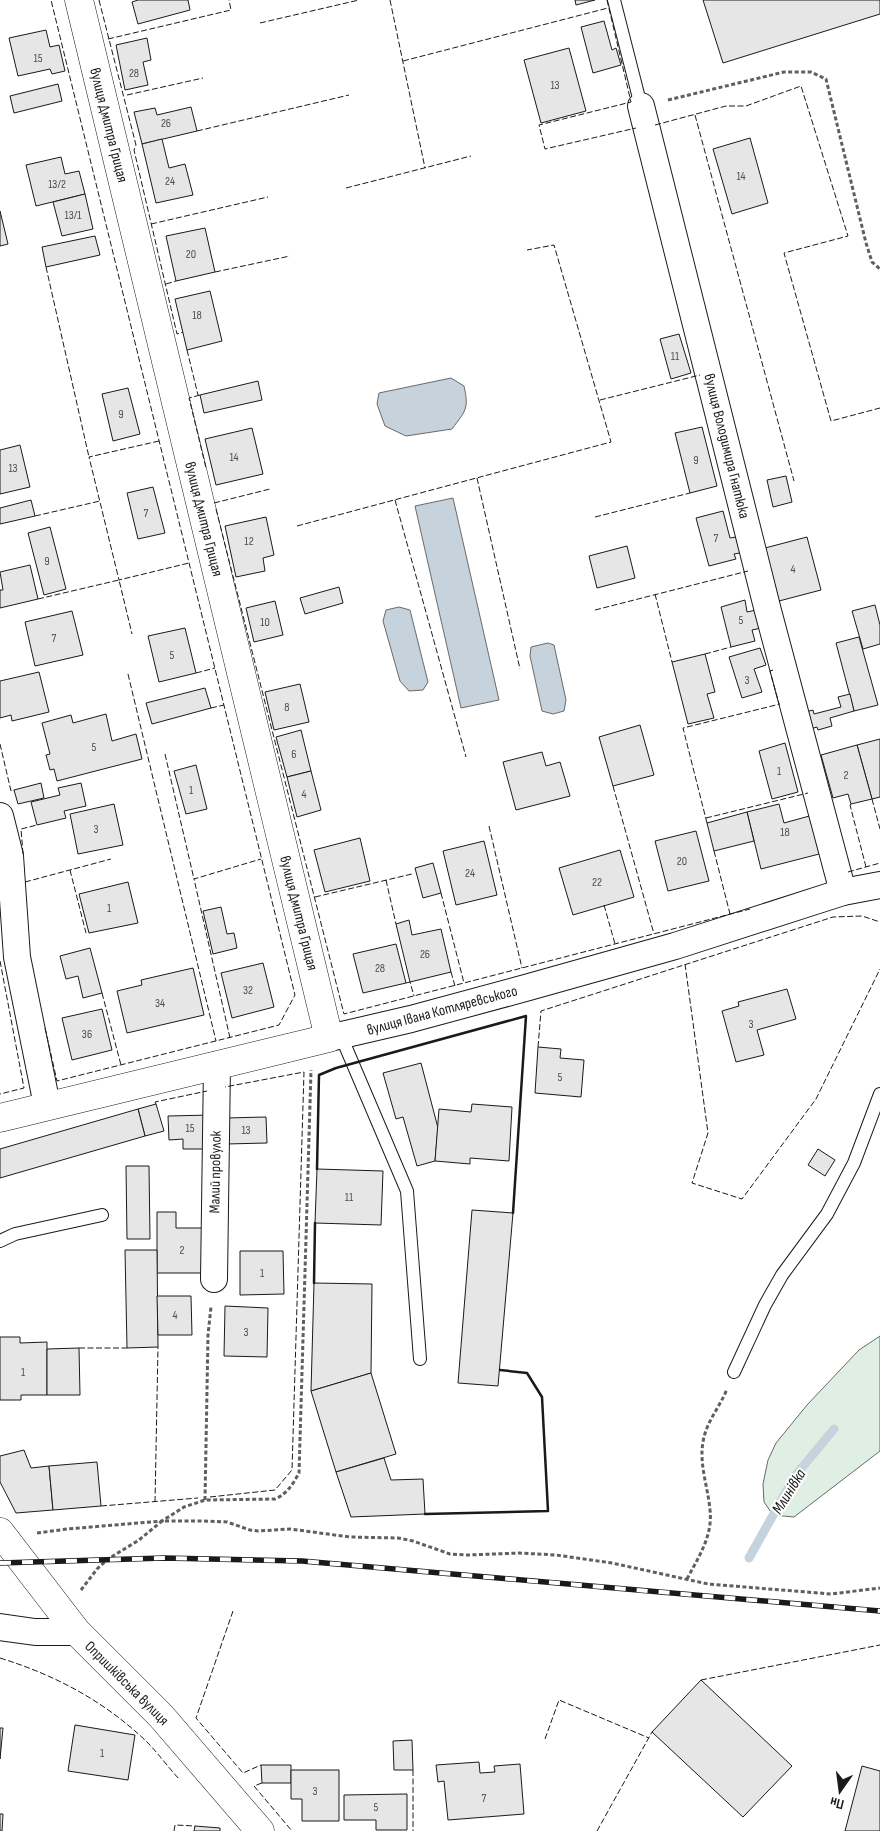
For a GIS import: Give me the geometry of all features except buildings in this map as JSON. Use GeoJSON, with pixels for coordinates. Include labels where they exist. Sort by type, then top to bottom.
{"type":"FeatureCollection","features":[{"type":"Feature","properties":{"kind":"street","name":"вулиця Дмитра Грицая"},"geometry":{"type":"LineString","coordinates":[[79,0],[327,1039]]}},
{"type":"Feature","properties":{"kind":"street","name":"вулиця Володимира Гнатюка"},"geometry":{"type":"LineString","coordinates":[[641,106],[768,611],[844,892]]}},
{"type":"Feature","properties":{"kind":"street"},"geometry":{"type":"LineString","coordinates":[[0,816],[10,856],[17,957],[47,1106]]}},
{"type":"Feature","properties":{"kind":"street","name":"вулиця Івана Котляревського"},"geometry":{"type":"LineString","coordinates":[[0,1118],[411,1019],[675,946],[844,892],[880,885]]}},
{"type":"Feature","properties":{"kind":"street","name":"Малий провулок"},"geometry":{"type":"LineString","coordinates":[[214,1279],[217,1065]]}},
{"type":"Feature","properties":{"kind":"street","name":"Опришківська вулиця"},"geometry":{"type":"LineString","coordinates":[[2,1534],[70,1624],[161,1716],[260,1831]]}},
{"type":"Feature","properties":{"kind":"street"},"geometry":{"type":"LineString","coordinates":[[0,1627],[34,1632],[70,1624]]}},
{"type":"Feature","properties":{"kind":"lane","name":"вулиця Володимира Гнатюка"},"geometry":{"type":"LineString","coordinates":[[614,0],[641,106]]}},
{"type":"Feature","properties":{"kind":"lane"},"geometry":{"type":"LineString","coordinates":[[327,1039],[407,1191],[420,1358]]}},
{"type":"Feature","properties":{"kind":"lane"},"geometry":{"type":"LineString","coordinates":[[734,1372],[765,1304],[782,1275],[827,1214],[854,1163],[880,1094]]}},
{"type":"Feature","properties":{"kind":"lane"},"geometry":{"type":"LineString","coordinates":[[0,1241],[15,1234],[102,1215]]}},
{"type":"Feature","properties":{"kind":"path"},"geometry":{"type":"LineString","coordinates":[[641,106],[784,72],[811,72],[826,79],[866,243],[872,262],[880,269]]}},
{"type":"Feature","properties":{"kind":"path"},"geometry":{"type":"LineString","coordinates":[[70,1624],[102,1564],[139,1540],[162,1521],[184,1507],[205,1500],[275,1499],[284,1495],[299,1473],[327,1039]]}},
{"type":"Feature","properties":{"kind":"path"},"geometry":{"type":"LineString","coordinates":[[205,1500],[208,1335],[214,1279]]}},
{"type":"Feature","properties":{"kind":"path"},"geometry":{"type":"LineString","coordinates":[[687,1579],[710,1531],[711,1511],[705,1485],[702,1455],[703,1440],[714,1413],[724,1398],[734,1372]]}},
{"type":"Feature","properties":{"kind":"path"},"geometry":{"type":"LineString","coordinates":[[2,1534],[162,1521],[227,1522],[258,1531],[290,1529],[350,1537],[398,1538],[413,1541],[450,1554],[519,1553],[556,1555],[612,1563],[708,1584],[831,1594],[880,1588]]}},
{"type":"Feature","properties":{"kind":"green space"},"geometry":{"type":"Polygon","coordinates":[[[880,1336],[880,1451],[794,1517],[773,1515],[764,1502],[763,1484],[768,1460],[776,1443],[807,1405],[859,1350],[880,1336]]]}},
{"type":"Feature","properties":{"kind":"shaded area"},"geometry":{"type":"Polygon","coordinates":[[[451,378],[464,386],[466,400],[465,409],[452,429],[406,436],[385,426],[377,404],[379,393],[451,378]]]}},
{"type":"Feature","properties":{"kind":"shaded area"},"geometry":{"type":"Polygon","coordinates":[[[453,498],[499,700],[461,708],[415,506],[453,498]]]}},
{"type":"Feature","properties":{"kind":"shaded area"},"geometry":{"type":"Polygon","coordinates":[[[399,607],[410,610],[428,682],[423,690],[409,691],[400,681],[383,621],[386,610],[399,607]]]}},
{"type":"Feature","properties":{"kind":"shaded area"},"geometry":{"type":"Polygon","coordinates":[[[548,643],[554,645],[566,700],[564,711],[553,714],[542,711],[530,656],[531,647],[548,643]]]}},
{"type":"Feature","properties":{"kind":"waterway","name":"Млинівка"},"geometry":{"type":"LineString","coordinates":[[749,1558],[795,1476],[834,1429]]}},
{"type":"Feature","properties":{"kind":"railway"},"geometry":{"type":"LineString","coordinates":[[0,1563],[164,1558],[302,1561],[880,1611]]}},
{"type":"Feature","properties":{"kind":"fence"},"geometry":{"type":"LineString","coordinates":[[45,1028],[57,1081],[279,1025],[295,995],[51,0]]}},
{"type":"Feature","properties":{"kind":"fence"},"geometry":{"type":"LineString","coordinates":[[99,0],[136,145],[134,150],[177,334],[183,332]]}},
{"type":"Feature","properties":{"kind":"fence"},"geometry":{"type":"LineString","coordinates":[[108,39],[231,10],[229,0]]}},
{"type":"Feature","properties":{"kind":"fence"},"geometry":{"type":"LineString","coordinates":[[260,23],[359,0]]}},
{"type":"Feature","properties":{"kind":"fence"},"geometry":{"type":"LineString","coordinates":[[390,0],[425,168]]}},
{"type":"Feature","properties":{"kind":"fence"},"geometry":{"type":"LineString","coordinates":[[607,0],[631,102],[539,125],[545,149],[636,128]]}},
{"type":"Feature","properties":{"kind":"fence"},"geometry":{"type":"LineString","coordinates":[[403,61],[608,8]]}},
{"type":"Feature","properties":{"kind":"fence"},"geometry":{"type":"LineString","coordinates":[[127,95],[203,78]]}},
{"type":"Feature","properties":{"kind":"fence"},"geometry":{"type":"LineString","coordinates":[[655,125],[726,106],[746,106],[801,86],[848,236],[784,253],[831,421],[880,408]]}},
{"type":"Feature","properties":{"kind":"fence"},"geometry":{"type":"LineString","coordinates":[[197,131],[349,95]]}},
{"type":"Feature","properties":{"kind":"fence"},"geometry":{"type":"LineString","coordinates":[[695,115],[794,481]]}},
{"type":"Feature","properties":{"kind":"fence"},"geometry":{"type":"LineString","coordinates":[[346,188],[471,156]]}},
{"type":"Feature","properties":{"kind":"fence"},"geometry":{"type":"LineString","coordinates":[[151,224],[268,197]]}},
{"type":"Feature","properties":{"kind":"fence"},"geometry":{"type":"LineString","coordinates":[[297,526],[611,442],[554,245],[527,250]]}},
{"type":"Feature","properties":{"kind":"fence"},"geometry":{"type":"LineString","coordinates":[[215,272],[290,256]]}},
{"type":"Feature","properties":{"kind":"fence"},"geometry":{"type":"LineString","coordinates":[[46,267],[89,457]]}},
{"type":"Feature","properties":{"kind":"fence"},"geometry":{"type":"LineString","coordinates":[[166,284],[176,281]]}},
{"type":"Feature","properties":{"kind":"fence"},"geometry":{"type":"LineString","coordinates":[[187,350],[198,395]]}},
{"type":"Feature","properties":{"kind":"fence"},"geometry":{"type":"LineString","coordinates":[[600,400],[700,375]]}},
{"type":"Feature","properties":{"kind":"fence"},"geometry":{"type":"LineString","coordinates":[[200,395],[189,398],[206,468]]}},
{"type":"Feature","properties":{"kind":"fence"},"geometry":{"type":"LineString","coordinates":[[159,441],[89,457],[119,580],[189,563]]}},
{"type":"Feature","properties":{"kind":"fence"},"geometry":{"type":"LineString","coordinates":[[477,478],[520,669]]}},
{"type":"Feature","properties":{"kind":"fence"},"geometry":{"type":"LineString","coordinates":[[214,503],[270,489]]}},
{"type":"Feature","properties":{"kind":"fence"},"geometry":{"type":"LineString","coordinates":[[595,517],[690,493]]}},
{"type":"Feature","properties":{"kind":"fence"},"geometry":{"type":"LineString","coordinates":[[395,500],[466,757]]}},
{"type":"Feature","properties":{"kind":"fence"},"geometry":{"type":"LineString","coordinates":[[35,516],[100,501]]}},
{"type":"Feature","properties":{"kind":"fence"},"geometry":{"type":"LineString","coordinates":[[216,509],[344,1014],[750,909]]}},
{"type":"Feature","properties":{"kind":"fence"},"geometry":{"type":"LineString","coordinates":[[595,610],[748,571]]}},
{"type":"Feature","properties":{"kind":"fence"},"geometry":{"type":"LineString","coordinates":[[38,599],[119,580],[132,634]]}},
{"type":"Feature","properties":{"kind":"fence"},"geometry":{"type":"LineString","coordinates":[[655,594],[672,662]]}},
{"type":"Feature","properties":{"kind":"fence"},"geometry":{"type":"LineString","coordinates":[[705,654],[731,647]]}},
{"type":"Feature","properties":{"kind":"fence"},"geometry":{"type":"LineString","coordinates":[[196,673],[215,668]]}},
{"type":"Feature","properties":{"kind":"fence"},"geometry":{"type":"LineString","coordinates":[[773,670],[770,671],[779,704]]}},
{"type":"Feature","properties":{"kind":"fence"},"geometry":{"type":"LineString","coordinates":[[128,674],[216,1041]]}},
{"type":"Feature","properties":{"kind":"fence"},"geometry":{"type":"LineString","coordinates":[[707,823],[683,728],[780,704]]}},
{"type":"Feature","properties":{"kind":"fence"},"geometry":{"type":"LineString","coordinates":[[211,708],[224,705]]}},
{"type":"Feature","properties":{"kind":"fence"},"geometry":{"type":"LineString","coordinates":[[0,744],[11,791],[14,790]]}},
{"type":"Feature","properties":{"kind":"fence"},"geometry":{"type":"LineString","coordinates":[[165,754],[194,879]]}},
{"type":"Feature","properties":{"kind":"fence"},"geometry":{"type":"LineString","coordinates":[[613,786],[654,934]]}},
{"type":"Feature","properties":{"kind":"fence"},"geometry":{"type":"LineString","coordinates":[[706,818],[808,793]]}},
{"type":"Feature","properties":{"kind":"fence"},"geometry":{"type":"LineString","coordinates":[[872,799],[880,829]]}},
{"type":"Feature","properties":{"kind":"fence"},"geometry":{"type":"LineString","coordinates":[[851,804],[866,867]]}},
{"type":"Feature","properties":{"kind":"fence"},"geometry":{"type":"LineString","coordinates":[[23,854],[21,829],[37,825]]}},
{"type":"Feature","properties":{"kind":"fence"},"geometry":{"type":"LineString","coordinates":[[489,826],[522,968]]}},
{"type":"Feature","properties":{"kind":"fence"},"geometry":{"type":"LineString","coordinates":[[714,851],[730,914]]}},
{"type":"Feature","properties":{"kind":"fence"},"geometry":{"type":"LineString","coordinates":[[25,882],[111,859]]}},
{"type":"Feature","properties":{"kind":"fence"},"geometry":{"type":"LineString","coordinates":[[230,1038],[194,879],[261,859]]}},
{"type":"Feature","properties":{"kind":"fence"},"geometry":{"type":"LineString","coordinates":[[848,872],[880,863]]}},
{"type":"Feature","properties":{"kind":"fence"},"geometry":{"type":"LineString","coordinates":[[70,870],[86,933]]}},
{"type":"Feature","properties":{"kind":"fence"},"geometry":{"type":"LineString","coordinates":[[315,897],[412,874]]}},
{"type":"Feature","properties":{"kind":"fence"},"geometry":{"type":"LineString","coordinates":[[386,880],[396,924]]}},
{"type":"Feature","properties":{"kind":"fence"},"geometry":{"type":"LineString","coordinates":[[441,893],[464,983]]}},
{"type":"Feature","properties":{"kind":"fence"},"geometry":{"type":"LineString","coordinates":[[604,905],[615,944]]}},
{"type":"Feature","properties":{"kind":"fence"},"geometry":{"type":"LineString","coordinates":[[538,1047],[541,1011],[833,917],[862,916],[880,922]]}},
{"type":"Feature","properties":{"kind":"fence"},"geometry":{"type":"LineString","coordinates":[[0,961],[24,1088],[0,1094]]}},
{"type":"Feature","properties":{"kind":"fence"},"geometry":{"type":"LineString","coordinates":[[685,964],[708,1133],[692,1183],[742,1199],[816,1099],[880,969]]}},
{"type":"Feature","properties":{"kind":"fence"},"geometry":{"type":"LineString","coordinates":[[451,972],[455,986]]}},
{"type":"Feature","properties":{"kind":"fence"},"geometry":{"type":"LineString","coordinates":[[406,983],[410,982],[414,996]]}},
{"type":"Feature","properties":{"kind":"fence"},"geometry":{"type":"LineString","coordinates":[[102,993],[121,1065]]}},
{"type":"Feature","properties":{"kind":"fence"},"geometry":{"type":"LineString","coordinates":[[210,1497],[275,1490],[292,1470],[304,1072],[225,1087]]}},
{"type":"Feature","properties":{"kind":"fence"},"geometry":{"type":"LineString","coordinates":[[156,1104],[155,1102],[207,1091]]}},
{"type":"Feature","properties":{"kind":"fence"},"geometry":{"type":"LineString","coordinates":[[155,1502],[158,1347]]}},
{"type":"Feature","properties":{"kind":"fence"},"geometry":{"type":"LineString","coordinates":[[79,1348],[127,1348]]}},
{"type":"Feature","properties":{"kind":"fence"},"geometry":{"type":"LineString","coordinates":[[101,1506],[198,1498]]}},
{"type":"Feature","properties":{"kind":"fence"},"geometry":{"type":"LineString","coordinates":[[233,1611],[196,1718],[243,1773],[261,1765]]}},
{"type":"Feature","properties":{"kind":"fence"},"geometry":{"type":"LineString","coordinates":[[701,1680],[880,1645]]}},
{"type":"Feature","properties":{"kind":"fence"},"geometry":{"type":"LineString","coordinates":[[0,1658],[59,1681],[96,1702],[146,1741],[179,1779]]}},
{"type":"Feature","properties":{"kind":"fence"},"geometry":{"type":"LineString","coordinates":[[545,1739],[559,1700],[649,1738]]}},
{"type":"Feature","properties":{"kind":"fence"},"geometry":{"type":"LineString","coordinates":[[597,1831],[652,1732]]}},
{"type":"Feature","properties":{"kind":"fence"},"geometry":{"type":"LineString","coordinates":[[413,1770],[413,1831]]}},
{"type":"Feature","properties":{"kind":"fence"},"geometry":{"type":"LineString","coordinates":[[262,1783],[254,1786],[292,1831]]}},
{"type":"Feature","properties":{"kind":"fence"},"geometry":{"type":"LineString","coordinates":[[174,1831],[175,1825],[195,1826]]}},
{"type":"Feature","properties":{"kind":"wall"},"geometry":{"type":"LineString","coordinates":[[317,1169],[319,1075],[336,1068],[526,1016],[513,1213]]}},
{"type":"Feature","properties":{"kind":"wall"},"geometry":{"type":"LineString","coordinates":[[314,1283],[315,1223]]}},
{"type":"Feature","properties":{"kind":"wall"},"geometry":{"type":"LineString","coordinates":[[425,1514],[548,1511],[542,1397],[527,1373],[500,1370]]}}]}
